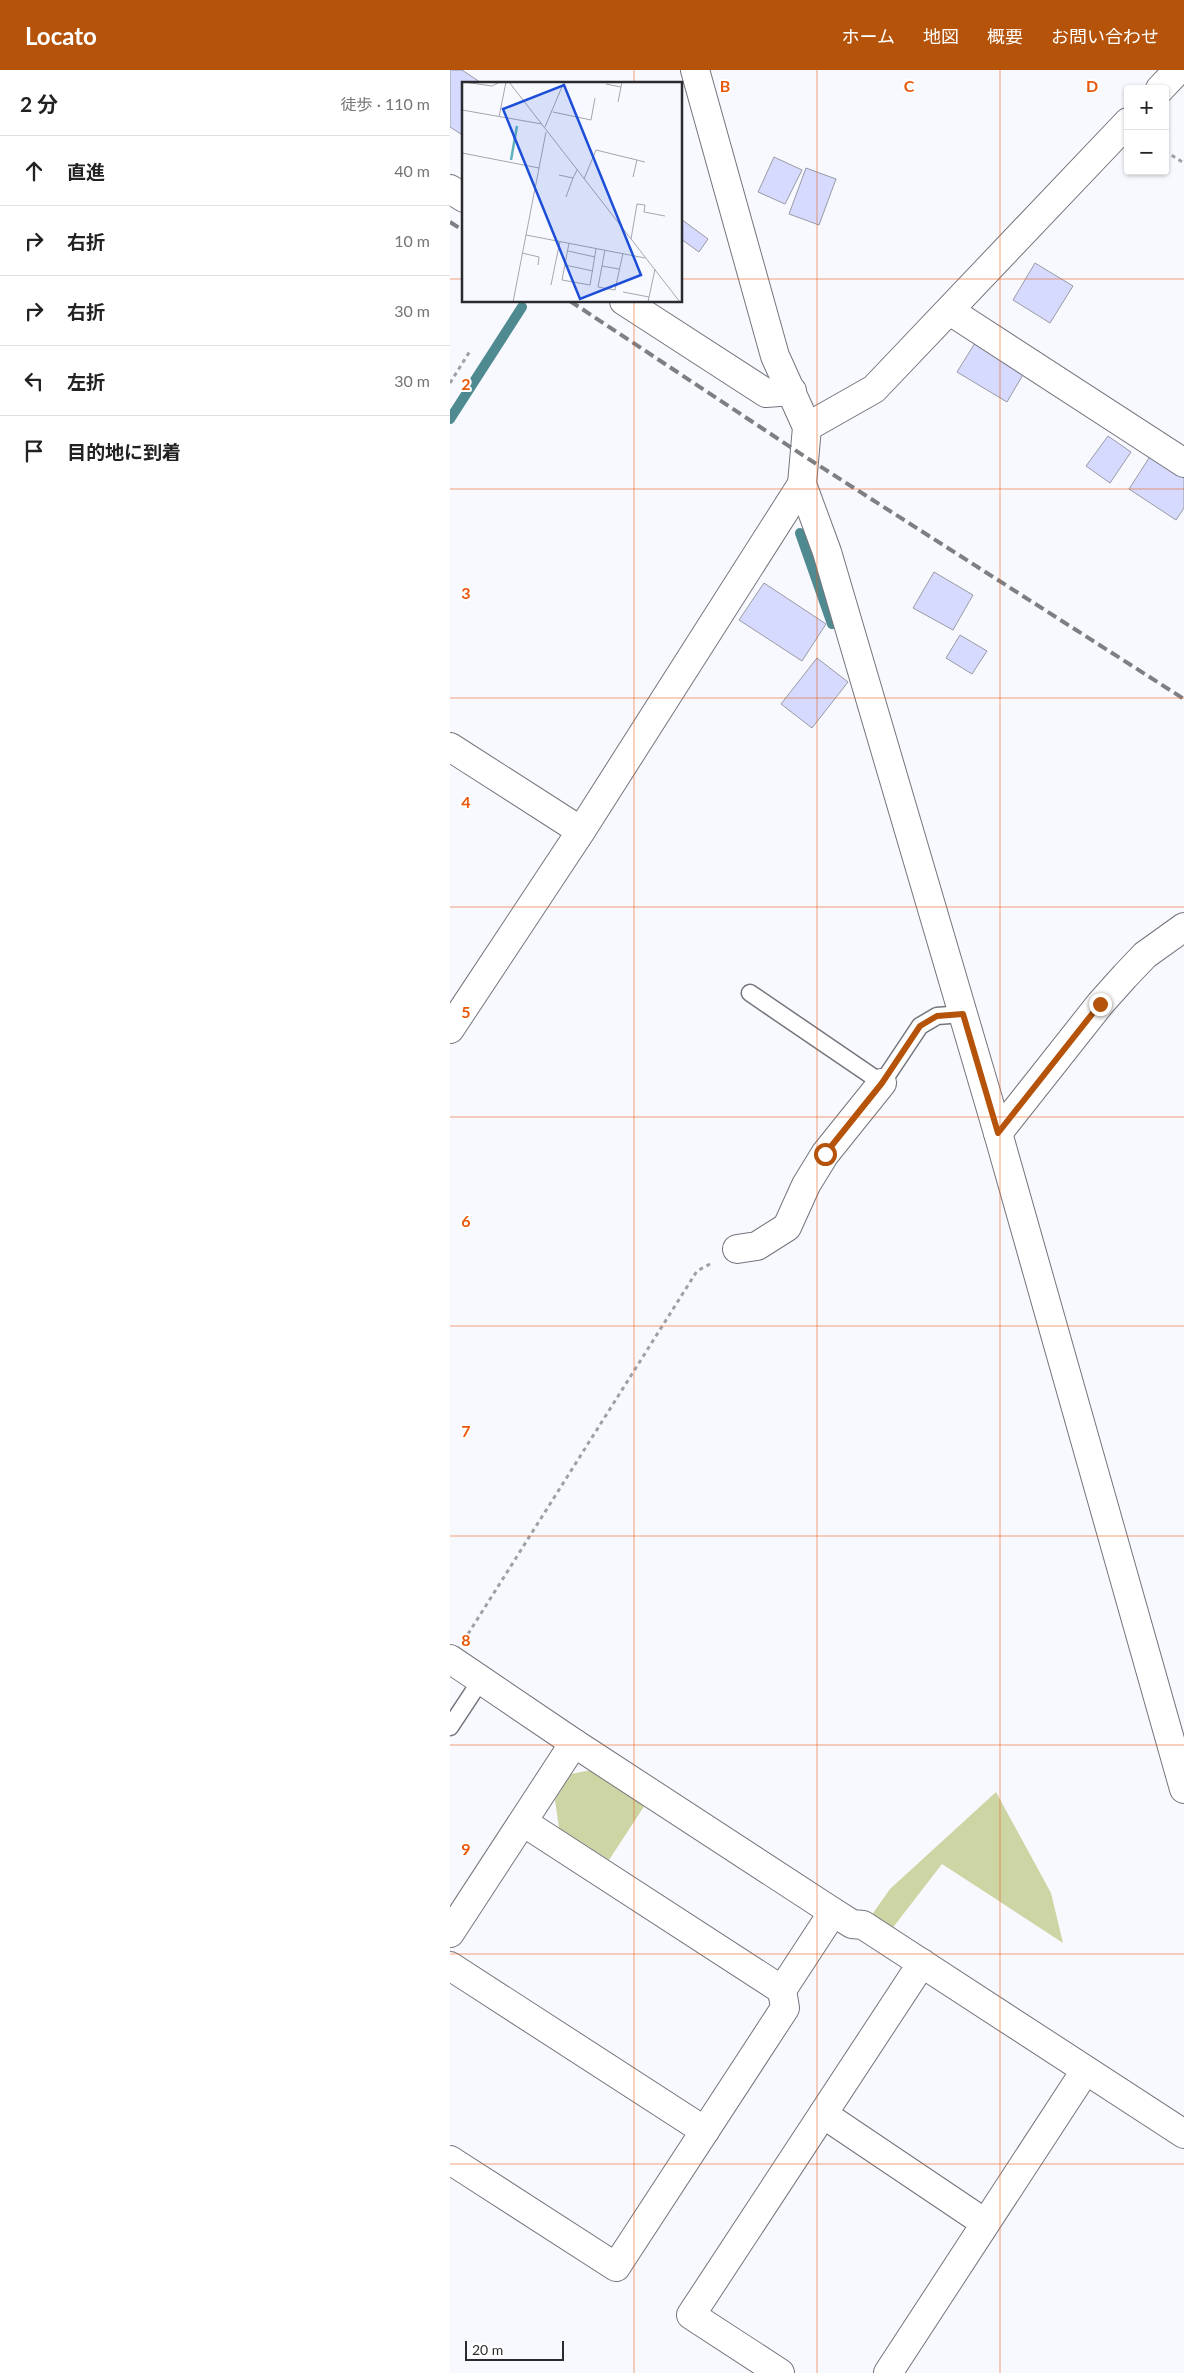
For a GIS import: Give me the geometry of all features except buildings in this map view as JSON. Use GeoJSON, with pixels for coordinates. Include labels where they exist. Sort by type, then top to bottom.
{"type":"FeatureCollection","features":[{"type":"Feature","properties":{"kind":"street"},"geometry":{"type":"LineString","coordinates":[[695,70],[776,356],[807,427],[802,484],[827,552],[998,1133],[1184,1790]]}},
{"type":"Feature","properties":{"kind":"street"},"geometry":{"type":"LineString","coordinates":[[1164,85],[1178,70]]}},
{"type":"Feature","properties":{"kind":"street"},"geometry":{"type":"LineString","coordinates":[[807,427],[874,390],[1124,126]]}},
{"type":"Feature","properties":{"kind":"street"},"geometry":{"type":"LineString","coordinates":[[450,189],[462,197]]}},
{"type":"Feature","properties":{"kind":"street"},"geometry":{"type":"LineString","coordinates":[[626,302],[766,392],[792,391]]}},
{"type":"Feature","properties":{"kind":"street"},"geometry":{"type":"LineString","coordinates":[[950,311],[1184,463]]}},
{"type":"Feature","properties":{"kind":"street"},"geometry":{"type":"LineString","coordinates":[[450,1029],[581,831],[802,484]]}},
{"type":"Feature","properties":{"kind":"street"},"geometry":{"type":"LineString","coordinates":[[450,747],[581,831]]}},
{"type":"Feature","properties":{"kind":"street"},"geometry":{"type":"LineString","coordinates":[[998,1133],[1100,1004],[1125,976],[1145,955],[1184,927]]}},
{"type":"Feature","properties":{"kind":"street"},"geometry":{"type":"LineString","coordinates":[[737,1249],[757,1246],[787,1227],[806,1185],[825,1154],[882,1083]]}},
{"type":"Feature","properties":{"kind":"street"},"geometry":{"type":"LineString","coordinates":[[451,1659],[574,1743],[833,1912],[852,1924],[864,1925],[1184,2134]]}},
{"type":"Feature","properties":{"kind":"street"},"geometry":{"type":"LineString","coordinates":[[450,1933],[574,1743]]}},
{"type":"Feature","properties":{"kind":"street"},"geometry":{"type":"LineString","coordinates":[[450,2160],[616,2267],[786,2008],[782,1990],[523,1822]]}},
{"type":"Feature","properties":{"kind":"street"},"geometry":{"type":"LineString","coordinates":[[782,1990],[833,1912]]}},
{"type":"Feature","properties":{"kind":"street"},"geometry":{"type":"LineString","coordinates":[[780,2373],[691,2315],[922,1962]]}},
{"type":"Feature","properties":{"kind":"street"},"geometry":{"type":"LineString","coordinates":[[450,1966],[705,2131]]}},
{"type":"Feature","properties":{"kind":"street"},"geometry":{"type":"LineString","coordinates":[[888,2373],[1085,2071]]}},
{"type":"Feature","properties":{"kind":"street"},"geometry":{"type":"LineString","coordinates":[[823,2114],[985,2223]]}},
{"type":"Feature","properties":{"kind":"lane"},"geometry":{"type":"LineString","coordinates":[[750,993],[882,1083],[920,1026],[937,1016],[963,1014]]}},
{"type":"Feature","properties":{"kind":"lane"},"geometry":{"type":"LineString","coordinates":[[450,1727],[481,1680]]}},
{"type":"Feature","properties":{"kind":"path"},"geometry":{"type":"LineString","coordinates":[[1169,154],[1184,163]]}},
{"type":"Feature","properties":{"kind":"path"},"geometry":{"type":"LineString","coordinates":[[450,383],[470,351]]}},
{"type":"Feature","properties":{"kind":"path"},"geometry":{"type":"LineString","coordinates":[[451,1659],[697,1271],[737,1249]]}},
{"type":"Feature","properties":{"kind":"green space"},"geometry":{"type":"Polygon","coordinates":[[[596,1769],[647,1802],[609,1860],[559,1828],[555,1800],[571,1774],[596,1769]]]}},
{"type":"Feature","properties":{"kind":"green space"},"geometry":{"type":"Polygon","coordinates":[[[996,1792],[1051,1893],[1063,1943],[942,1864],[891,1930],[871,1916],[890,1889],[996,1792]]]}},
{"type":"Feature","properties":{"kind":"waterway"},"geometry":{"type":"LineString","coordinates":[[450,419],[522,307]]}},
{"type":"Feature","properties":{"kind":"waterway"},"geometry":{"type":"LineString","coordinates":[[800,533],[832,624]]}},
{"type":"Feature","properties":{"kind":"railway"},"geometry":{"type":"LineString","coordinates":[[450,222],[462,230]]}},
{"type":"Feature","properties":{"kind":"railway"},"geometry":{"type":"LineString","coordinates":[[572,302],[804,456],[1184,699]]}},
{"type":"Feature","properties":{"kind":"route"},"geometry":{"type":"LineString","coordinates":[[825,1154],[882,1083],[920,1026],[937,1016],[963,1014],[998,1133],[1100,1004]]}}]}
